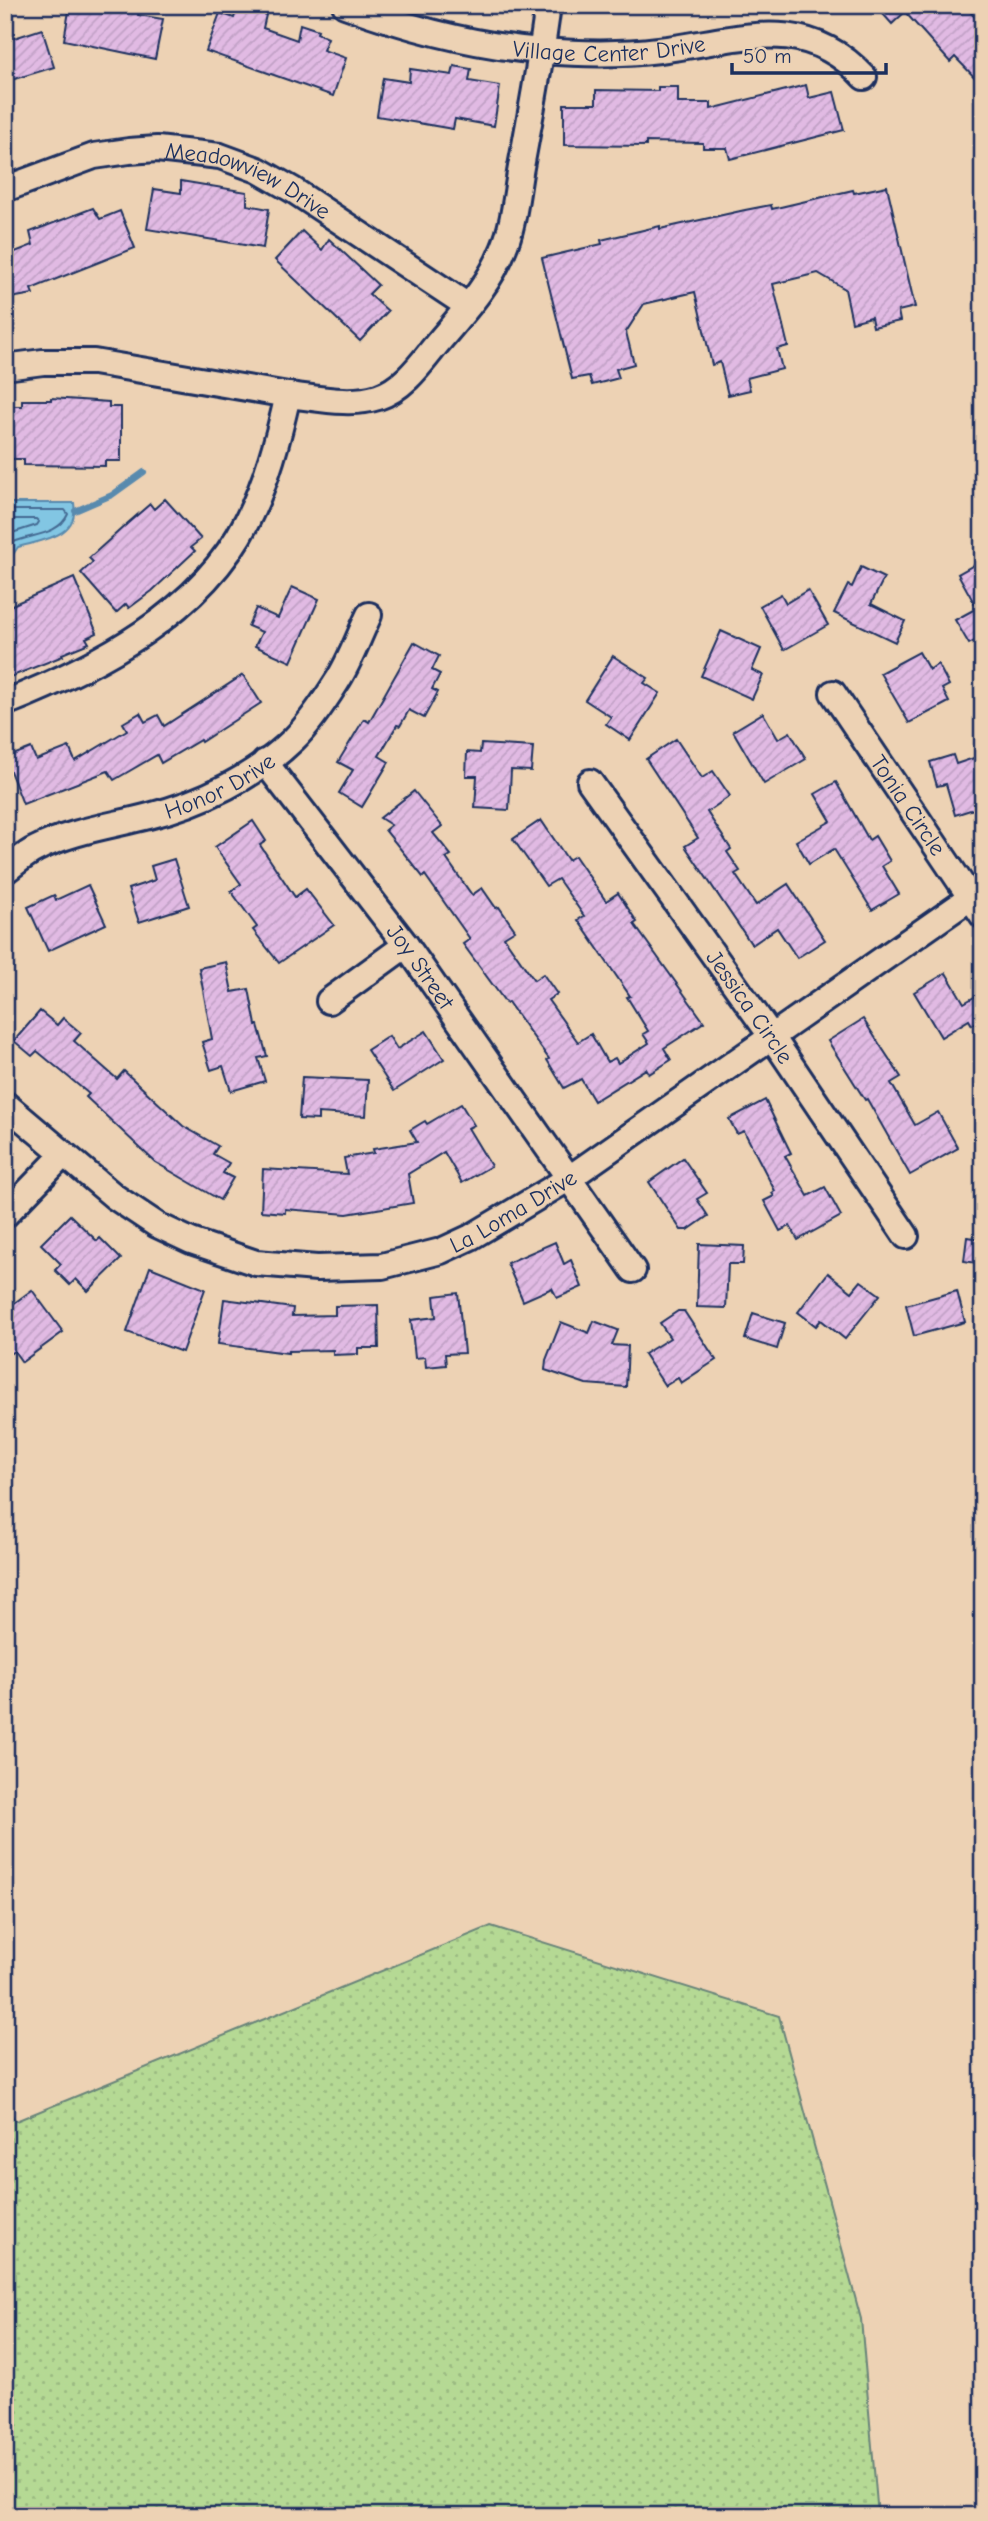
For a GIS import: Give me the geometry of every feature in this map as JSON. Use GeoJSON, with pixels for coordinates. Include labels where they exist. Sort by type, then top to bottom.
{"type":"FeatureCollection","features":[{"type":"Feature","properties":{"kind":"street","name":"Village Center Drive"},"geometry":{"type":"LineString","coordinates":[[345,5],[379,18],[443,35],[542,51],[627,53],[766,35],[791,36],[810,39],[831,49],[848,60],[864,76]]}},
{"type":"Feature","properties":{"kind":"street"},"geometry":{"type":"LineString","coordinates":[[5,367],[43,362],[94,362],[332,400],[369,400],[402,384],[468,306],[491,273],[508,237],[548,5]]}},
{"type":"Feature","properties":{"kind":"street","name":"Meadowview Drive"},"geometry":{"type":"LineString","coordinates":[[5,188],[84,159],[129,151],[157,149],[220,156],[258,170],[293,190],[468,306]]}},
{"type":"Feature","properties":{"kind":"street"},"geometry":{"type":"LineString","coordinates":[[5,703],[106,658],[155,624],[201,584],[232,546],[246,523],[270,466],[288,395]]}},
{"type":"Feature","properties":{"kind":"street","name":"Honor Drive"},"geometry":{"type":"LineString","coordinates":[[5,871],[34,850],[67,837],[150,816],[213,794],[265,762],[294,738],[338,681],[369,615]]}},
{"type":"Feature","properties":{"kind":"street","name":"Tonia Circle"},"geometry":{"type":"LineString","coordinates":[[833,693],[979,901]]}},
{"type":"Feature","properties":{"kind":"street","name":"Joy Street"},"geometry":{"type":"LineString","coordinates":[[265,762],[406,945],[633,1269]]}},
{"type":"Feature","properties":{"kind":"street","name":"Jessica Circle"},"geometry":{"type":"LineString","coordinates":[[590,782],[772,1037],[906,1236]]}},
{"type":"Feature","properties":{"kind":"street","name":"La Loma Drive"},"geometry":{"type":"LineString","coordinates":[[5,1104],[62,1155],[115,1197],[157,1225],[191,1241],[256,1263],[317,1268],[382,1266],[441,1251],[471,1237],[568,1179],[772,1037],[979,901]]}},
{"type":"Feature","properties":{"kind":"street"},"geometry":{"type":"LineString","coordinates":[[329,1001],[406,945]]}},
{"type":"Feature","properties":{"kind":"street"},"geometry":{"type":"LineString","coordinates":[[5,1215],[62,1155]]}},
{"type":"Feature","properties":{"kind":"green space"},"geometry":{"type":"Polygon","coordinates":[[[491,1926],[779,2016],[861,2319],[878,2516],[5,2516],[5,2106],[16,2121],[491,1926]]]}},
{"type":"Feature","properties":{"kind":"water"},"geometry":{"type":"Polygon","coordinates":[[[5,503],[74,503],[74,514],[65,530],[48,539],[18,547],[5,566],[5,503]]]}},
{"type":"Feature","properties":{"kind":"building"},"geometry":{"type":"Polygon","coordinates":[[[70,5],[109,9],[110,5],[140,5],[138,15],[163,19],[155,59],[64,40],[70,5]]]}},
{"type":"Feature","properties":{"kind":"building"},"geometry":{"type":"Polygon","coordinates":[[[238,5],[246,5],[266,15],[263,28],[297,40],[300,24],[318,30],[317,33],[328,38],[323,50],[346,58],[333,96],[206,51],[220,13],[234,18],[238,5]]]}},
{"type":"Feature","properties":{"kind":"building"},"geometry":{"type":"Polygon","coordinates":[[[875,5],[964,5],[983,26],[983,86],[955,57],[950,62],[905,12],[892,24],[875,5]]]}},
{"type":"Feature","properties":{"kind":"building"},"geometry":{"type":"Polygon","coordinates":[[[42,29],[54,67],[5,82],[5,41],[42,29]]]}},
{"type":"Feature","properties":{"kind":"building"},"geometry":{"type":"Polygon","coordinates":[[[454,66],[471,69],[469,81],[500,86],[494,126],[455,119],[453,129],[377,116],[383,78],[409,82],[410,69],[452,75],[454,66]]]}},
{"type":"Feature","properties":{"kind":"building"},"geometry":{"type":"Polygon","coordinates":[[[806,85],[809,98],[834,92],[844,130],[730,159],[727,148],[703,148],[703,143],[646,142],[646,146],[564,145],[564,104],[596,104],[596,90],[658,91],[658,87],[678,87],[678,103],[711,103],[711,109],[806,85]]]}},
{"type":"Feature","properties":{"kind":"building"},"geometry":{"type":"Polygon","coordinates":[[[181,181],[247,192],[247,205],[269,209],[263,248],[147,229],[154,189],[181,193],[181,181]]]}},
{"type":"Feature","properties":{"kind":"building"},"geometry":{"type":"Polygon","coordinates":[[[887,186],[915,307],[898,311],[900,321],[873,327],[871,317],[852,322],[845,289],[818,273],[773,284],[788,346],[777,349],[782,369],[747,378],[750,390],[728,395],[720,362],[712,365],[695,292],[644,304],[626,332],[634,364],[616,369],[619,378],[592,385],[589,376],[572,379],[542,258],[602,244],[601,240],[660,226],[660,229],[771,205],[772,209],[853,190],[854,193],[887,186]]]}},
{"type":"Feature","properties":{"kind":"building"},"geometry":{"type":"Polygon","coordinates":[[[93,208],[100,219],[120,211],[135,248],[31,289],[33,294],[5,299],[5,256],[33,245],[30,232],[93,208]]]}},
{"type":"Feature","properties":{"kind":"building"},"geometry":{"type":"Polygon","coordinates":[[[302,231],[322,250],[329,239],[378,285],[369,294],[388,311],[360,341],[275,260],[302,231]]]}},
{"type":"Feature","properties":{"kind":"building"},"geometry":{"type":"Polygon","coordinates":[[[51,398],[109,402],[109,407],[121,407],[121,461],[105,461],[105,466],[24,465],[24,459],[9,459],[9,406],[22,406],[22,400],[51,398]]]}},
{"type":"Feature","properties":{"kind":"building"},"geometry":{"type":"Polygon","coordinates":[[[165,499],[201,539],[191,547],[195,551],[152,591],[129,608],[126,604],[116,613],[81,573],[93,562],[89,558],[128,523],[150,504],[154,509],[165,499]]]}},
{"type":"Feature","properties":{"kind":"building"},"geometry":{"type":"Polygon","coordinates":[[[983,560],[983,636],[969,644],[955,620],[977,608],[958,574],[983,560]]]}},
{"type":"Feature","properties":{"kind":"building"},"geometry":{"type":"Polygon","coordinates":[[[861,567],[884,578],[871,604],[905,621],[895,642],[834,613],[848,585],[852,587],[861,567]]]}},
{"type":"Feature","properties":{"kind":"building"},"geometry":{"type":"Polygon","coordinates":[[[74,578],[97,633],[86,638],[89,643],[62,654],[63,656],[5,679],[5,608],[74,578]]]}},
{"type":"Feature","properties":{"kind":"building"},"geometry":{"type":"Polygon","coordinates":[[[292,587],[319,599],[291,662],[255,646],[262,632],[248,626],[256,608],[278,618],[292,587]]]}},
{"type":"Feature","properties":{"kind":"building"},"geometry":{"type":"Polygon","coordinates":[[[808,590],[828,625],[784,650],[760,606],[781,594],[786,603],[808,590]]]}},
{"type":"Feature","properties":{"kind":"building"},"geometry":{"type":"Polygon","coordinates":[[[721,631],[761,649],[752,670],[763,675],[752,699],[701,676],[721,631]]]}},
{"type":"Feature","properties":{"kind":"building"},"geometry":{"type":"Polygon","coordinates":[[[414,642],[439,656],[432,670],[440,674],[432,689],[438,692],[424,718],[409,710],[400,726],[397,725],[379,756],[389,762],[362,807],[339,793],[353,770],[338,762],[364,719],[369,722],[414,642]]]}},
{"type":"Feature","properties":{"kind":"building"},"geometry":{"type":"Polygon","coordinates":[[[919,652],[929,670],[938,664],[949,685],[942,689],[949,702],[909,723],[880,673],[919,652]]]}},
{"type":"Feature","properties":{"kind":"building"},"geometry":{"type":"Polygon","coordinates":[[[613,656],[648,678],[644,683],[660,693],[630,740],[606,724],[611,717],[585,700],[613,656]]]}},
{"type":"Feature","properties":{"kind":"building"},"geometry":{"type":"Polygon","coordinates":[[[243,675],[261,703],[201,742],[200,740],[161,763],[157,755],[114,780],[108,771],[23,804],[5,758],[31,748],[36,760],[69,747],[75,761],[127,730],[123,723],[140,713],[145,722],[158,715],[164,726],[243,675]]]}},
{"type":"Feature","properties":{"kind":"building"},"geometry":{"type":"Polygon","coordinates":[[[763,713],[778,739],[790,732],[806,759],[764,784],[733,731],[763,713]]]}},
{"type":"Feature","properties":{"kind":"building"},"geometry":{"type":"Polygon","coordinates":[[[676,739],[702,778],[713,771],[730,796],[707,812],[731,849],[727,852],[740,871],[735,874],[756,905],[788,884],[825,940],[797,958],[777,928],[752,945],[685,846],[698,838],[646,759],[676,739]]]}},
{"type":"Feature","properties":{"kind":"building"},"geometry":{"type":"Polygon","coordinates":[[[481,744],[533,747],[531,771],[511,770],[509,810],[475,808],[477,776],[466,776],[467,752],[480,753],[481,744]]]}},
{"type":"Feature","properties":{"kind":"building"},"geometry":{"type":"Polygon","coordinates":[[[953,755],[956,764],[983,755],[983,806],[955,815],[946,784],[937,786],[930,762],[953,755]]]}},
{"type":"Feature","properties":{"kind":"building"},"geometry":{"type":"Polygon","coordinates":[[[836,782],[869,840],[875,836],[890,861],[882,866],[899,894],[872,910],[834,849],[809,864],[796,841],[831,821],[815,794],[836,782]]]}},
{"type":"Feature","properties":{"kind":"building"},"geometry":{"type":"Polygon","coordinates":[[[414,791],[442,826],[433,833],[451,855],[446,858],[472,895],[482,888],[496,908],[499,907],[515,930],[504,937],[534,980],[543,974],[557,994],[548,1000],[578,1042],[591,1034],[607,1062],[615,1058],[618,1063],[649,1043],[643,1034],[648,1031],[627,997],[630,996],[578,920],[584,916],[558,879],[546,886],[513,839],[541,820],[568,860],[575,856],[606,901],[618,893],[637,922],[634,924],[704,1022],[664,1048],[671,1060],[649,1074],[646,1069],[594,1101],[581,1079],[564,1088],[547,1060],[549,1059],[463,944],[470,939],[425,875],[423,877],[385,830],[391,825],[380,818],[414,791]]]}},
{"type":"Feature","properties":{"kind":"building"},"geometry":{"type":"Polygon","coordinates":[[[253,821],[266,841],[260,845],[295,897],[306,889],[334,925],[279,963],[253,930],[257,927],[231,891],[241,884],[215,847],[253,821]]]}},
{"type":"Feature","properties":{"kind":"building"},"geometry":{"type":"Polygon","coordinates":[[[174,859],[189,906],[139,922],[128,889],[155,880],[151,866],[174,859]]]}},
{"type":"Feature","properties":{"kind":"building"},"geometry":{"type":"Polygon","coordinates":[[[88,885],[106,924],[48,951],[28,907],[54,895],[56,900],[88,885]]]}},
{"type":"Feature","properties":{"kind":"building"},"geometry":{"type":"Polygon","coordinates":[[[226,962],[232,992],[249,989],[256,1025],[267,1056],[258,1058],[265,1081],[231,1091],[223,1066],[211,1070],[202,1042],[212,1039],[199,968],[226,962]]]}},
{"type":"Feature","properties":{"kind":"building"},"geometry":{"type":"Polygon","coordinates":[[[946,973],[964,1003],[983,992],[983,1018],[972,1025],[969,1020],[941,1037],[914,992],[946,973]]]}},
{"type":"Feature","properties":{"kind":"building"},"geometry":{"type":"Polygon","coordinates":[[[40,1011],[57,1025],[63,1018],[81,1033],[74,1041],[117,1079],[124,1071],[183,1126],[218,1146],[213,1154],[229,1163],[223,1173],[233,1178],[220,1200],[155,1162],[86,1097],[89,1094],[37,1051],[32,1056],[14,1041],[40,1011]]]}},
{"type":"Feature","properties":{"kind":"building"},"geometry":{"type":"Polygon","coordinates":[[[863,1019],[901,1077],[891,1083],[915,1125],[938,1112],[958,1148],[910,1175],[867,1099],[865,1100],[828,1041],[863,1019]]]}},
{"type":"Feature","properties":{"kind":"building"},"geometry":{"type":"Polygon","coordinates":[[[426,1031],[444,1059],[394,1091],[367,1050],[389,1036],[397,1049],[426,1031]]]}},
{"type":"Feature","properties":{"kind":"building"},"geometry":{"type":"Polygon","coordinates":[[[302,1077],[368,1080],[366,1116],[318,1113],[318,1120],[299,1119],[302,1077]]]}},
{"type":"Feature","properties":{"kind":"building"},"geometry":{"type":"Polygon","coordinates":[[[765,1100],[791,1153],[785,1156],[808,1196],[825,1187],[841,1216],[798,1240],[790,1226],[780,1231],[764,1201],[774,1196],[772,1193],[775,1191],[744,1131],[737,1134],[729,1119],[765,1100]]]}},
{"type":"Feature","properties":{"kind":"building"},"geometry":{"type":"Polygon","coordinates":[[[461,1104],[474,1125],[468,1128],[491,1166],[462,1183],[444,1152],[408,1174],[413,1203],[347,1214],[285,1209],[285,1213],[261,1211],[263,1169],[347,1174],[344,1158],[374,1153],[373,1149],[417,1142],[410,1130],[425,1121],[427,1124],[461,1104]]]}},
{"type":"Feature","properties":{"kind":"building"},"geometry":{"type":"Polygon","coordinates":[[[683,1158],[707,1193],[697,1199],[708,1216],[688,1230],[681,1230],[649,1182],[683,1158]]]}},
{"type":"Feature","properties":{"kind":"building"},"geometry":{"type":"Polygon","coordinates":[[[70,1215],[97,1241],[100,1238],[121,1259],[88,1291],[76,1279],[70,1285],[55,1270],[61,1264],[41,1244],[70,1215]]]}},
{"type":"Feature","properties":{"kind":"building"},"geometry":{"type":"Polygon","coordinates":[[[967,1237],[983,1239],[983,1264],[964,1261],[967,1237]]]}},
{"type":"Feature","properties":{"kind":"building"},"geometry":{"type":"Polygon","coordinates":[[[555,1242],[564,1264],[571,1260],[582,1287],[557,1298],[552,1288],[523,1301],[507,1263],[555,1242]]]}},
{"type":"Feature","properties":{"kind":"building"},"geometry":{"type":"Polygon","coordinates":[[[699,1244],[744,1246],[743,1264],[728,1264],[726,1308],[697,1307],[699,1244]]]}},
{"type":"Feature","properties":{"kind":"building"},"geometry":{"type":"Polygon","coordinates":[[[150,1267],[205,1289],[182,1352],[127,1332],[150,1267]]]}},
{"type":"Feature","properties":{"kind":"building"},"geometry":{"type":"Polygon","coordinates":[[[828,1273],[852,1292],[861,1281],[880,1295],[845,1339],[821,1320],[816,1326],[798,1312],[828,1273]]]}},
{"type":"Feature","properties":{"kind":"building"},"geometry":{"type":"Polygon","coordinates":[[[32,1290],[63,1332],[22,1362],[14,1351],[5,1357],[5,1310],[32,1290]]]}},
{"type":"Feature","properties":{"kind":"building"},"geometry":{"type":"Polygon","coordinates":[[[957,1291],[965,1322],[914,1336],[906,1305],[957,1291]]]}},
{"type":"Feature","properties":{"kind":"building"},"geometry":{"type":"Polygon","coordinates":[[[458,1293],[464,1353],[445,1354],[446,1365],[426,1367],[425,1357],[415,1358],[411,1320],[436,1317],[434,1296],[458,1293]]]}},
{"type":"Feature","properties":{"kind":"building"},"geometry":{"type":"Polygon","coordinates":[[[224,1299],[293,1308],[292,1316],[335,1315],[335,1306],[378,1305],[379,1348],[358,1348],[358,1354],[333,1355],[333,1350],[288,1353],[218,1344],[224,1299]]]}},
{"type":"Feature","properties":{"kind":"building"},"geometry":{"type":"Polygon","coordinates":[[[678,1311],[684,1311],[716,1360],[681,1383],[678,1378],[665,1386],[644,1354],[670,1338],[660,1323],[678,1311]]]}},
{"type":"Feature","properties":{"kind":"building"},"geometry":{"type":"Polygon","coordinates":[[[753,1313],[785,1323],[777,1349],[745,1339],[753,1313]]]}},
{"type":"Feature","properties":{"kind":"building"},"geometry":{"type":"Polygon","coordinates":[[[594,1321],[618,1330],[612,1345],[628,1346],[626,1387],[586,1384],[545,1370],[546,1360],[561,1322],[589,1333],[594,1321]]]}},
{"type":"Feature","properties":{"kind":"waterway"},"geometry":{"type":"LineString","coordinates":[[75,511],[112,495],[144,472]]}}]}
